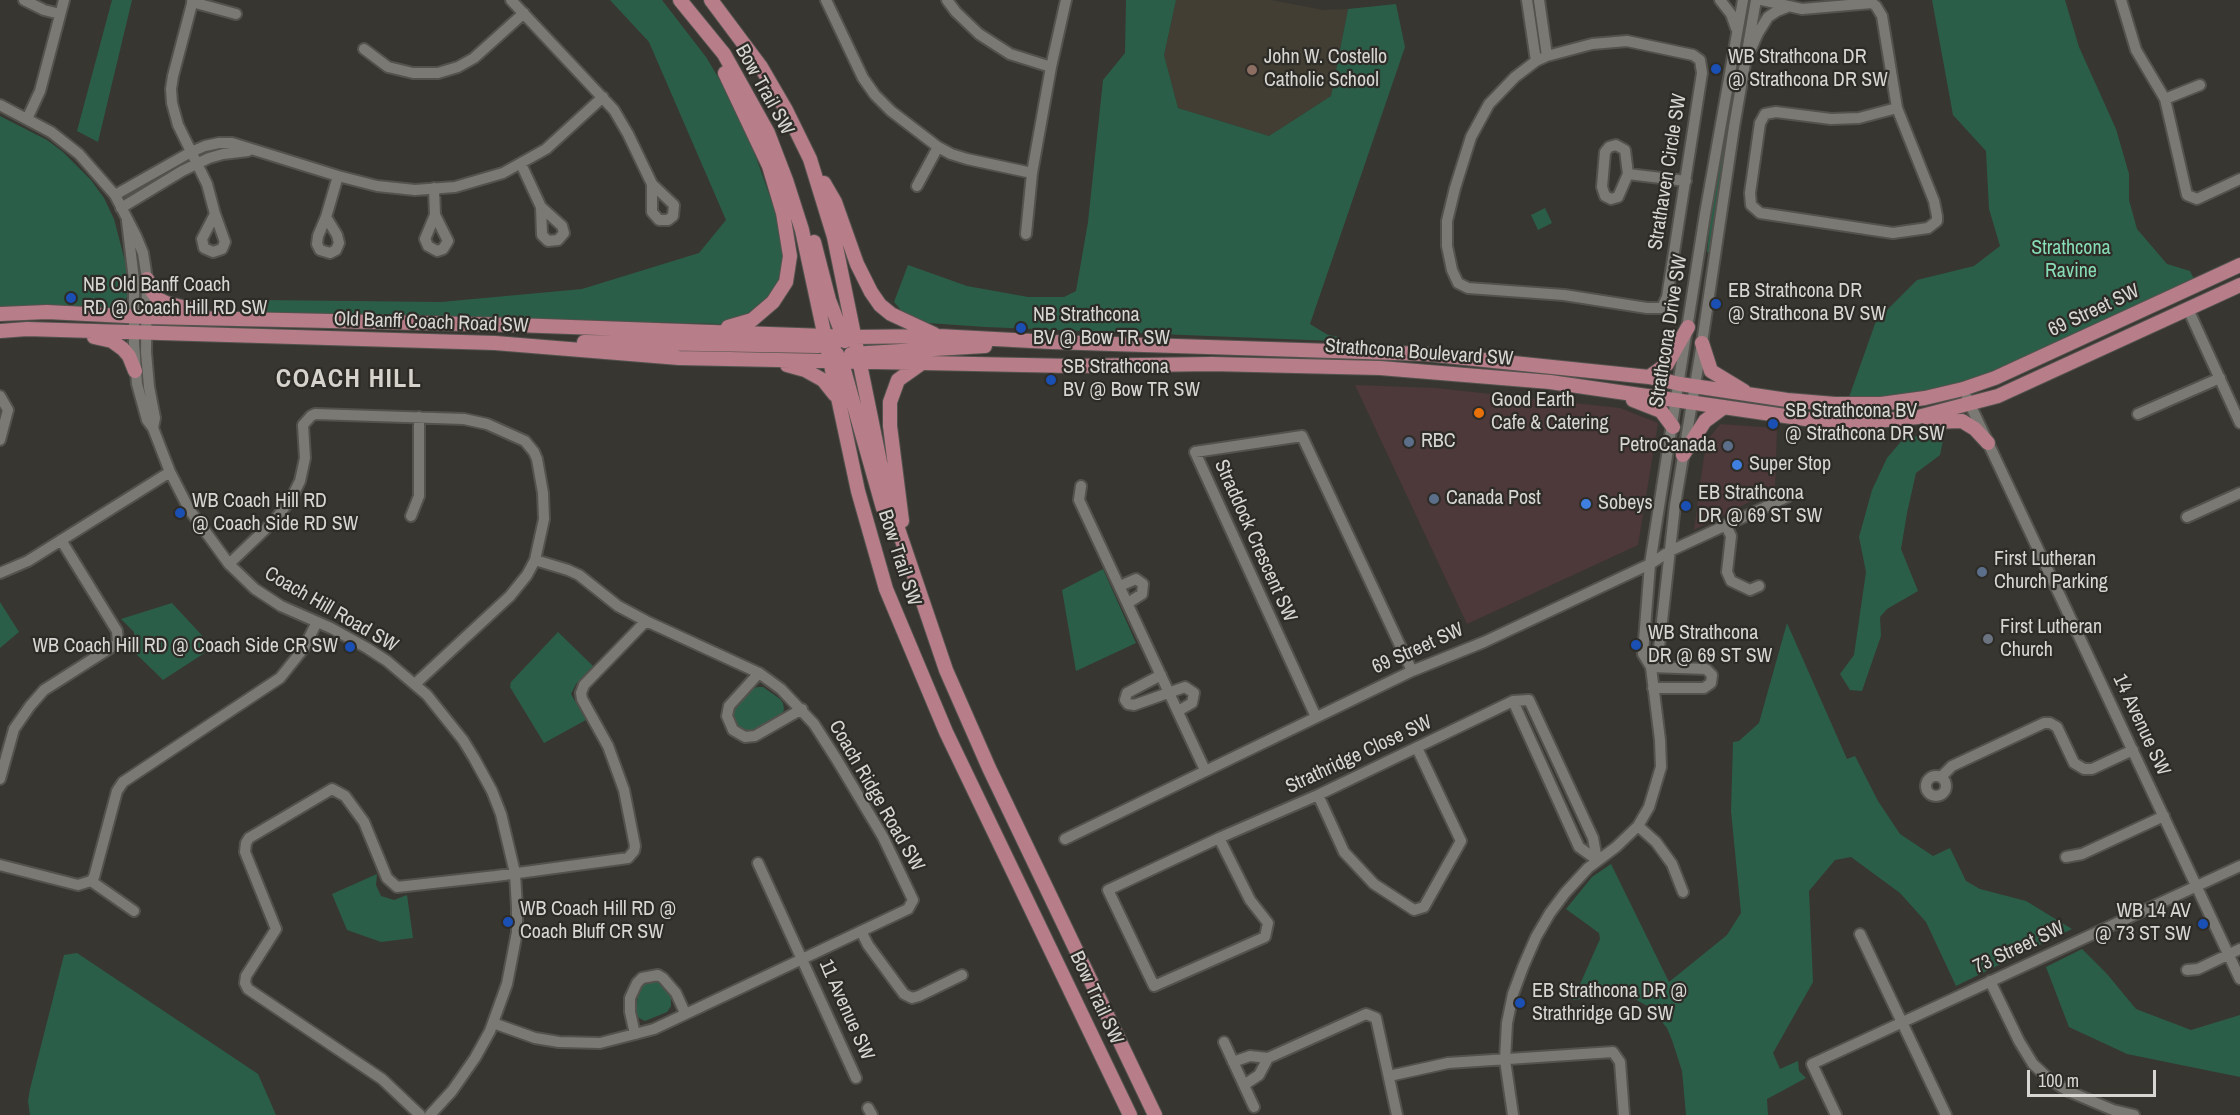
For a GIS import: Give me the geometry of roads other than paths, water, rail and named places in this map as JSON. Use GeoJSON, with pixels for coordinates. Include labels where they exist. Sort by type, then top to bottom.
{"type":"FeatureCollection","features":[{"type":"Feature","properties":{"kind":"main road","name":"Bow Trail SW"},"geometry":{"type":"LineString","coordinates":[[680,0],[724,54],[791,174],[806,213],[842,349],[880,462],[905,553],[946,670],[968,723],[1155,1115]]}},
{"type":"Feature","properties":{"kind":"main road"},"geometry":{"type":"LineString","coordinates":[[680,0],[730,82],[758,139],[777,190],[789,244],[786,282],[768,307],[752,320],[706,332]]}},
{"type":"Feature","properties":{"kind":"main road","name":"Bow Trail SW"},"geometry":{"type":"LineString","coordinates":[[711,0],[760,67],[786,110],[810,159],[834,237],[842,349],[839,400],[863,510],[877,561],[896,615],[946,732],[1130,1115]]}},
{"type":"Feature","properties":{"kind":"main road"},"geometry":{"type":"LineString","coordinates":[[810,159],[835,202],[857,264],[871,292],[891,314],[938,336]]}},
{"type":"Feature","properties":{"kind":"main road","name":"69 Street SW"},"geometry":{"type":"LineString","coordinates":[[1963,389],[2019,367],[2240,265]]}},
{"type":"Feature","properties":{"kind":"main road"},"geometry":{"type":"LineString","coordinates":[[147,279],[158,299],[166,303],[176,307],[243,319]]}},
{"type":"Feature","properties":{"kind":"main road","name":"69 Street SW"},"geometry":{"type":"LineString","coordinates":[[1970,404],[2019,387],[2240,285]]}},
{"type":"Feature","properties":{"kind":"main road","name":"Old Banff Coach Road SW"},"geometry":{"type":"LineString","coordinates":[[0,314],[47,312],[139,317],[706,332],[842,349]]}},
{"type":"Feature","properties":{"kind":"main road"},"geometry":{"type":"LineString","coordinates":[[1649,377],[1667,364],[1688,327]]}},
{"type":"Feature","properties":{"kind":"main road"},"geometry":{"type":"LineString","coordinates":[[53,330],[112,341],[123,348],[135,371]]}},
{"type":"Feature","properties":{"kind":"main road","name":"Old Banff Coach Road SW"},"geometry":{"type":"LineString","coordinates":[[0,331],[140,332],[495,343],[679,358],[770,361],[842,349]]}},
{"type":"Feature","properties":{"kind":"main road","name":"Strathcona Boulevard SW"},"geometry":{"type":"LineString","coordinates":[[842,349],[938,336],[1426,354],[1649,377],[1754,396],[1821,404],[1881,404],[1925,398],[1963,389]]}},
{"type":"Feature","properties":{"kind":"main road"},"geometry":{"type":"LineString","coordinates":[[495,343],[558,341],[842,349],[1052,342]]}},
{"type":"Feature","properties":{"kind":"main road"},"geometry":{"type":"LineString","coordinates":[[1702,343],[1711,371],[1754,396]]}},
{"type":"Feature","properties":{"kind":"main road"},"geometry":{"type":"LineString","coordinates":[[842,349],[883,506],[905,553]]}},
{"type":"Feature","properties":{"kind":"main road","name":"Strathcona Boulevard SW"},"geometry":{"type":"LineString","coordinates":[[842,349],[922,363],[1072,366],[1212,364],[1335,367],[1496,377],[1606,390],[1806,419],[1865,422],[1898,420],[1970,404]]}},
{"type":"Feature","properties":{"kind":"main road"},"geometry":{"type":"LineString","coordinates":[[770,361],[805,370],[823,380],[839,400]]}},
{"type":"Feature","properties":{"kind":"main road"},"geometry":{"type":"LineString","coordinates":[[905,553],[890,426],[890,402],[898,380],[922,363]]}},
{"type":"Feature","properties":{"kind":"main road"},"geometry":{"type":"LineString","coordinates":[[1606,390],[1661,411],[1673,427]]}},
{"type":"Feature","properties":{"kind":"main road"},"geometry":{"type":"LineString","coordinates":[[1683,455],[1705,422],[1724,407]]}},
{"type":"Feature","properties":{"kind":"main road"},"geometry":{"type":"LineString","coordinates":[[1898,420],[1962,421],[1975,429],[1988,443]]}},
{"type":"Feature","properties":{"kind":"street"},"geometry":{"type":"LineString","coordinates":[[24,0],[44,10],[60,14]]}},
{"type":"Feature","properties":{"kind":"street"},"geometry":{"type":"LineString","coordinates":[[27,119],[40,91],[64,0]]}},
{"type":"Feature","properties":{"kind":"street"},"geometry":{"type":"LineString","coordinates":[[512,0],[603,97],[622,123],[652,184]]}},
{"type":"Feature","properties":{"kind":"street"},"geometry":{"type":"LineString","coordinates":[[826,0],[869,87],[882,103],[938,147],[967,159],[1032,173]]}},
{"type":"Feature","properties":{"kind":"street"},"geometry":{"type":"LineString","coordinates":[[947,0],[979,34],[1010,54],[1051,67]]}},
{"type":"Feature","properties":{"kind":"street"},"geometry":{"type":"LineString","coordinates":[[1026,234],[1032,173],[1066,0]]}},
{"type":"Feature","properties":{"kind":"street"},"geometry":{"type":"LineString","coordinates":[[1527,0],[1536,62]]}},
{"type":"Feature","properties":{"kind":"street"},"geometry":{"type":"LineString","coordinates":[[1539,0],[1547,56]]}},
{"type":"Feature","properties":{"kind":"street"},"geometry":{"type":"LineString","coordinates":[[1720,0],[1731,14],[1737,31]]}},
{"type":"Feature","properties":{"kind":"street","name":"Strathcona Drive SW"},"geometry":{"type":"LineString","coordinates":[[1651,667],[1658,657],[1691,402],[1687,385],[1688,327],[1705,214],[1743,0]]}},
{"type":"Feature","properties":{"kind":"street","name":"Strathcona Drive SW"},"geometry":{"type":"LineString","coordinates":[[1513,1115],[1505,1060],[1507,1023],[1513,994],[1527,957],[1550,913],[1565,893],[1597,860],[1616,847],[1638,826],[1649,807],[1661,767],[1651,667],[1643,654],[1650,564],[1677,400],[1687,385],[1702,343],[1756,0]]}},
{"type":"Feature","properties":{"kind":"street"},"geometry":{"type":"LineString","coordinates":[[1762,0],[1802,9],[1872,3],[1876,6],[1882,16],[1897,108],[1937,209],[1937,221],[1928,228],[1903,232],[1880,232],[1760,213],[1751,205],[1752,182],[1760,123],[1765,114],[1776,112],[1830,118],[1859,118],[1897,108]]}},
{"type":"Feature","properties":{"kind":"street"},"geometry":{"type":"LineString","coordinates":[[1804,0],[1814,8]]}},
{"type":"Feature","properties":{"kind":"street"},"geometry":{"type":"LineString","coordinates":[[2122,0],[2136,50],[2166,99],[2187,195],[2197,199],[2240,179]]}},
{"type":"Feature","properties":{"kind":"street"},"geometry":{"type":"LineString","coordinates":[[215,214],[207,184],[178,125],[171,89],[193,1],[236,14]]}},
{"type":"Feature","properties":{"kind":"street"},"geometry":{"type":"LineString","coordinates":[[1741,84],[1758,33],[1772,14],[1787,7]]}},
{"type":"Feature","properties":{"kind":"street"},"geometry":{"type":"LineString","coordinates":[[364,49],[388,67],[413,73],[438,73],[458,67],[474,58],[524,13]]}},
{"type":"Feature","properties":{"kind":"street","name":"Strathaven Circle SW"},"geometry":{"type":"LineString","coordinates":[[1628,41],[1682,51],[1700,60],[1702,73],[1686,181],[1667,297],[1662,308],[1647,308],[1564,295],[1468,288],[1458,283],[1452,270],[1447,246],[1447,221],[1471,136],[1489,104],[1515,77],[1536,62],[1547,56],[1592,44],[1628,41]]}},
{"type":"Feature","properties":{"kind":"street"},"geometry":{"type":"LineString","coordinates":[[2166,99],[2200,85]]}},
{"type":"Feature","properties":{"kind":"street"},"geometry":{"type":"LineString","coordinates":[[115,195],[191,152],[219,143],[232,143],[338,176],[396,188],[434,188],[474,183],[521,164],[557,140],[603,97]]}},
{"type":"Feature","properties":{"kind":"street","name":"Coach Hill Road SW"},"geometry":{"type":"LineString","coordinates":[[0,105],[51,132],[80,154],[115,195],[143,253],[147,279],[139,317]]}},
{"type":"Feature","properties":{"kind":"street"},"geometry":{"type":"LineString","coordinates":[[1616,145],[1625,150],[1628,174],[1618,197],[1611,199],[1605,196],[1602,187],[1605,153],[1609,147],[1616,145]]}},
{"type":"Feature","properties":{"kind":"street"},"geometry":{"type":"LineString","coordinates":[[917,186],[938,147]]}},
{"type":"Feature","properties":{"kind":"street"},"geometry":{"type":"LineString","coordinates":[[121,208],[197,163],[223,154],[256,151]]}},
{"type":"Feature","properties":{"kind":"street"},"geometry":{"type":"LineString","coordinates":[[521,164],[541,207]]}},
{"type":"Feature","properties":{"kind":"street"},"geometry":{"type":"LineString","coordinates":[[1628,174],[1686,181]]}},
{"type":"Feature","properties":{"kind":"street"},"geometry":{"type":"LineString","coordinates":[[326,218],[338,176]]}},
{"type":"Feature","properties":{"kind":"street"},"geometry":{"type":"LineString","coordinates":[[434,188],[435,215]]}},
{"type":"Feature","properties":{"kind":"street","name":"Coach Hill Road SW"},"geometry":{"type":"LineString","coordinates":[[127,221],[140,332],[155,418],[153,428]]}},
{"type":"Feature","properties":{"kind":"street"},"geometry":{"type":"LineString","coordinates":[[2188,309],[2240,423]]}},
{"type":"Feature","properties":{"kind":"street","name":"Coach Hill Road SW"},"geometry":{"type":"LineString","coordinates":[[140,332],[135,371],[144,414],[153,428],[170,472],[189,509],[229,564],[255,589],[281,606],[367,648],[427,695],[463,740],[486,778],[501,814],[515,873],[518,908],[514,952],[507,984],[493,1023],[467,1071],[452,1092],[430,1115]]}},
{"type":"Feature","properties":{"kind":"street"},"geometry":{"type":"LineString","coordinates":[[2138,414],[2220,378]]}},
{"type":"Feature","properties":{"kind":"street","name":"14 Avenue SW"},"geometry":{"type":"LineString","coordinates":[[1963,389],[2240,979]]}},
{"type":"Feature","properties":{"kind":"street"},"geometry":{"type":"LineString","coordinates":[[0,396],[8,410],[0,440]]}},
{"type":"Feature","properties":{"kind":"street"},"geometry":{"type":"LineString","coordinates":[[229,564],[274,521],[291,499],[300,481],[304,458],[302,430],[308,418],[315,414],[464,419],[487,424],[525,441],[537,459],[543,493],[544,519],[535,560],[527,575],[510,596],[415,684]]}},
{"type":"Feature","properties":{"kind":"street"},"geometry":{"type":"LineString","coordinates":[[411,516],[420,496],[419,417]]}},
{"type":"Feature","properties":{"kind":"street","name":"Straddock Crescent SW"},"geometry":{"type":"LineString","coordinates":[[1316,717],[1195,452],[1302,436],[1412,671]]}},
{"type":"Feature","properties":{"kind":"street"},"geometry":{"type":"LineString","coordinates":[[0,573],[28,561],[170,472]]}},
{"type":"Feature","properties":{"kind":"street"},"geometry":{"type":"LineString","coordinates":[[1081,486],[1079,500],[1205,770]]}},
{"type":"Feature","properties":{"kind":"street"},"geometry":{"type":"LineString","coordinates":[[2187,517],[2240,493]]}},
{"type":"Feature","properties":{"kind":"street","name":"69 Street SW"},"geometry":{"type":"LineString","coordinates":[[1065,838],[1412,671],[1484,642],[1787,497]]}},
{"type":"Feature","properties":{"kind":"street"},"geometry":{"type":"LineString","coordinates":[[1726,526],[1731,536],[1726,572],[1731,581],[1750,590],[1759,586]]}},
{"type":"Feature","properties":{"kind":"street"},"geometry":{"type":"LineString","coordinates":[[0,779],[5,742],[22,715],[44,690],[118,643],[117,631],[61,540]]}},
{"type":"Feature","properties":{"kind":"street","name":"Coach Ridge Road SW"},"geometry":{"type":"LineString","coordinates":[[493,1023],[524,1035],[559,1042],[600,1042],[654,1029],[908,909],[913,900],[883,837],[814,724],[781,689],[759,674],[618,606],[579,575],[535,560]]}},
{"type":"Feature","properties":{"kind":"street"},"geometry":{"type":"LineString","coordinates":[[1120,586],[1136,579],[1143,584],[1142,594],[1128,603]]}},
{"type":"Feature","properties":{"kind":"street"},"geometry":{"type":"LineString","coordinates":[[420,1115],[382,1079],[248,989],[245,983],[246,976],[276,929],[245,852],[246,843],[249,838],[332,789],[345,796],[364,822],[387,878],[393,885],[401,888],[625,859],[634,851],[635,846],[630,814],[608,746],[582,699],[581,693],[584,685],[646,621]]}},
{"type":"Feature","properties":{"kind":"street"},"geometry":{"type":"LineString","coordinates":[[0,865],[78,885],[91,881],[117,791],[123,782],[280,678],[304,648],[317,622]]}},
{"type":"Feature","properties":{"kind":"street"},"geometry":{"type":"LineString","coordinates":[[1651,667],[1706,669],[1712,675],[1711,683],[1704,688],[1653,688]]}},
{"type":"Feature","properties":{"kind":"street"},"geometry":{"type":"LineString","coordinates":[[759,674],[729,706],[728,721],[737,733],[746,737],[755,736],[802,709]]}},
{"type":"Feature","properties":{"kind":"street"},"geometry":{"type":"LineString","coordinates":[[1161,675],[1127,693],[1125,700],[1128,704],[1134,705],[1185,687],[1194,693],[1192,703],[1178,711]]}},
{"type":"Feature","properties":{"kind":"street"},"geometry":{"type":"LineString","coordinates":[[1529,700],[1593,838],[1597,860],[1579,847],[1513,701],[1529,700]]}},
{"type":"Feature","properties":{"kind":"street","name":"Strathridge Close SW"},"geometry":{"type":"LineString","coordinates":[[1219,838],[1250,900],[1268,923],[1265,937],[1154,986],[1108,890],[1219,838],[1318,795],[1513,701]]}},
{"type":"Feature","properties":{"kind":"street"},"geometry":{"type":"LineString","coordinates":[[1941,777],[1952,766],[2044,723],[2057,727],[2074,762],[2085,769],[2092,769],[2133,750]]}},
{"type":"Feature","properties":{"kind":"street"},"geometry":{"type":"LineString","coordinates":[[1318,795],[1344,852],[1374,884],[1414,910],[1424,907],[1461,842],[1417,748]]}},
{"type":"Feature","properties":{"kind":"street"},"geometry":{"type":"LineString","coordinates":[[2066,857],[2082,854],[2164,816]]}},
{"type":"Feature","properties":{"kind":"street"},"geometry":{"type":"LineString","coordinates":[[1638,826],[1656,842],[1672,864],[1683,892]]}},
{"type":"Feature","properties":{"kind":"street","name":"11 Avenue SW"},"geometry":{"type":"LineString","coordinates":[[758,863],[803,957],[807,973],[856,1078]]}},
{"type":"Feature","properties":{"kind":"street","name":"73 Street SW"},"geometry":{"type":"LineString","coordinates":[[1836,1115],[1812,1064],[2240,866]]}},
{"type":"Feature","properties":{"kind":"street"},"geometry":{"type":"LineString","coordinates":[[91,881],[134,911]]}},
{"type":"Feature","properties":{"kind":"street"},"geometry":{"type":"LineString","coordinates":[[861,931],[868,945],[904,994],[912,998],[962,975]]}},
{"type":"Feature","properties":{"kind":"street"},"geometry":{"type":"LineString","coordinates":[[1860,934],[1946,1115]]}},
{"type":"Feature","properties":{"kind":"street"},"geometry":{"type":"LineString","coordinates":[[2187,970],[2198,969],[2240,949]]}},
{"type":"Feature","properties":{"kind":"street"},"geometry":{"type":"LineString","coordinates":[[635,1034],[630,1012],[630,998],[642,978],[658,975],[663,978],[676,993],[685,1013]]}},
{"type":"Feature","properties":{"kind":"street"},"geometry":{"type":"LineString","coordinates":[[1990,981],[2019,1041],[2033,1064],[2049,1079],[2068,1091],[2112,1112],[2134,1115]]}},
{"type":"Feature","properties":{"kind":"street"},"geometry":{"type":"LineString","coordinates":[[1233,1062],[1250,1056],[1268,1058],[1366,1014],[1376,1018],[1398,1115]]}},
{"type":"Feature","properties":{"kind":"street"},"geometry":{"type":"LineString","coordinates":[[1224,1042],[1254,1107]]}},
{"type":"Feature","properties":{"kind":"street"},"geometry":{"type":"LineString","coordinates":[[1389,1076],[1448,1063],[1613,1052],[1620,1062],[1624,1115]]}},
{"type":"Feature","properties":{"kind":"street"},"geometry":{"type":"LineString","coordinates":[[1244,1085],[1259,1075],[1268,1058]]}},
{"type":"Feature","properties":{"kind":"place","name":"WB Strathcona DR @ Strathcona DR SW"},"geometry":{"type":"Point","coordinates":[1716,69]}},
{"type":"Feature","properties":{"kind":"place","name":"John W. Costello Catholic School"},"geometry":{"type":"Point","coordinates":[1252,70]}},
{"type":"Feature","properties":{"kind":"place","name":"NB Old Banff Coach RD @ Coach Hill RD SW"},"geometry":{"type":"Point","coordinates":[71,298]}},
{"type":"Feature","properties":{"kind":"place","name":"EB Strathcona DR @ Strathcona BV SW"},"geometry":{"type":"Point","coordinates":[1716,304]}},
{"type":"Feature","properties":{"kind":"place","name":"NB Strathcona BV @ Bow TR SW"},"geometry":{"type":"Point","coordinates":[1021,328]}},
{"type":"Feature","properties":{"kind":"place","name":"SB Strathcona BV @ Bow TR SW"},"geometry":{"type":"Point","coordinates":[1051,380]}},
{"type":"Feature","properties":{"kind":"place","name":"Good Earth Cafe & Catering"},"geometry":{"type":"Point","coordinates":[1479,413]}},
{"type":"Feature","properties":{"kind":"place","name":"SB Strathcona BV @ Strathcona DR SW"},"geometry":{"type":"Point","coordinates":[1773,424]}},
{"type":"Feature","properties":{"kind":"place","name":"RBC"},"geometry":{"type":"Point","coordinates":[1409,442]}},
{"type":"Feature","properties":{"kind":"place","name":"PetroCanada"},"geometry":{"type":"Point","coordinates":[1728,446]}},
{"type":"Feature","properties":{"kind":"place","name":"Super Stop"},"geometry":{"type":"Point","coordinates":[1737,465]}},
{"type":"Feature","properties":{"kind":"place","name":"Canada Post"},"geometry":{"type":"Point","coordinates":[1434,499]}},
{"type":"Feature","properties":{"kind":"place","name":"Sobeys"},"geometry":{"type":"Point","coordinates":[1586,504]}},
{"type":"Feature","properties":{"kind":"place","name":"EB Strathcona DR @ 69 ST SW"},"geometry":{"type":"Point","coordinates":[1686,506]}},
{"type":"Feature","properties":{"kind":"place","name":"WB Coach Hill RD @ Coach Side RD SW"},"geometry":{"type":"Point","coordinates":[180,513]}},
{"type":"Feature","properties":{"kind":"place","name":"First Lutheran Church Parking"},"geometry":{"type":"Point","coordinates":[1982,572]}},
{"type":"Feature","properties":{"kind":"place","name":"First Lutheran Church"},"geometry":{"type":"Point","coordinates":[1988,639]}},
{"type":"Feature","properties":{"kind":"place","name":"WB Strathcona DR @ 69 ST SW"},"geometry":{"type":"Point","coordinates":[1636,645]}},
{"type":"Feature","properties":{"kind":"place","name":"WB Coach Hill RD @ Coach Side CR SW"},"geometry":{"type":"Point","coordinates":[350,647]}},
{"type":"Feature","properties":{"kind":"place","name":"WB Coach Hill RD @ Coach Bluff CR SW"},"geometry":{"type":"Point","coordinates":[508,922]}},
{"type":"Feature","properties":{"kind":"place","name":"WB 14 AV @ 73 ST SW"},"geometry":{"type":"Point","coordinates":[2203,924]}},
{"type":"Feature","properties":{"kind":"place","name":"EB Strathcona DR @ Strathridge GD SW"},"geometry":{"type":"Point","coordinates":[1520,1003]}},
{"type":"Feature","properties":{"kind":"district","name":"COACH HILL"},"geometry":{"type":"Point","coordinates":[349,380]}},
{"type":"Feature","properties":{"kind":"park label","name":"Strathcona Ravine"},"geometry":{"type":"Point","coordinates":[2071,260]}}]}
